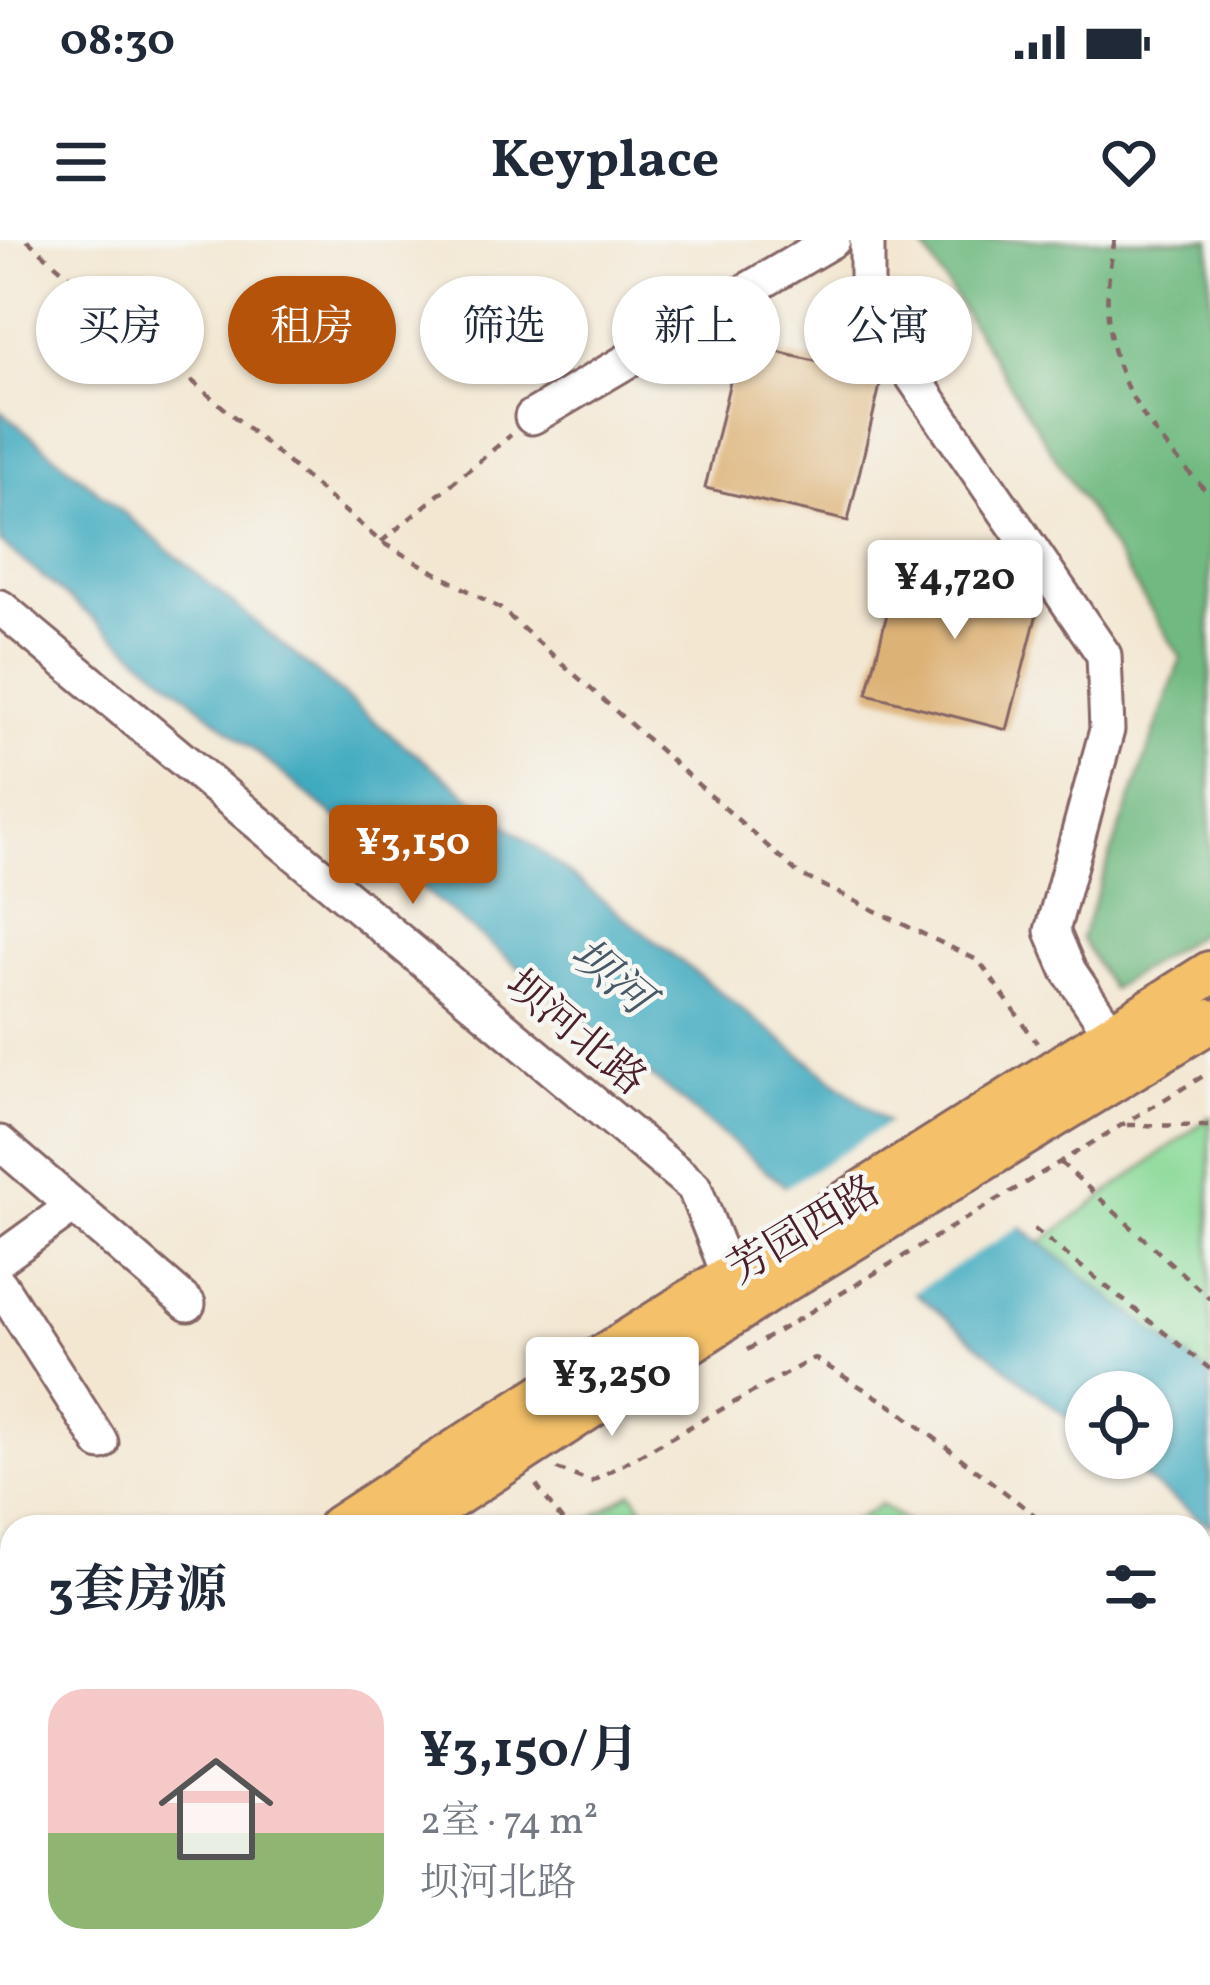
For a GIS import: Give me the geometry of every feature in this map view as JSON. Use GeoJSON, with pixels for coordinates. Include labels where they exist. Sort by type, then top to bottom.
{"type":"FeatureCollection","features":[{"type":"Feature","properties":{"kind":"main road","name":"芳园西路"},"geometry":{"type":"LineString","coordinates":[[986,1138],[1057,1072],[1210,973]]}},
{"type":"Feature","properties":{"kind":"main road","name":"芳园西路"},"geometry":{"type":"LineString","coordinates":[[358,1515],[752,1272],[986,1138],[1210,1021]]}},
{"type":"Feature","properties":{"kind":"main road","name":"芳园西路"},"geometry":{"type":"LineString","coordinates":[[424,1515],[516,1455],[752,1272]]}},
{"type":"Feature","properties":{"kind":"street"},"geometry":{"type":"LineString","coordinates":[[532,418],[833,240]]}},
{"type":"Feature","properties":{"kind":"street"},"geometry":{"type":"LineString","coordinates":[[867,240],[867,310],[1104,655],[1107,730],[1052,931],[1069,971],[1112,1035]]}},
{"type":"Feature","properties":{"kind":"street","name":"坝河北路"},"geometry":{"type":"LineString","coordinates":[[0,607],[694,1186],[752,1272]]}},
{"type":"Feature","properties":{"kind":"street"},"geometry":{"type":"LineString","coordinates":[[0,1143],[188,1304]]}},
{"type":"Feature","properties":{"kind":"street"},"geometry":{"type":"LineString","coordinates":[[0,1259],[74,1206]]}},
{"type":"Feature","properties":{"kind":"street"},"geometry":{"type":"LineString","coordinates":[[0,1285],[100,1443]]}},
{"type":"Feature","properties":{"kind":"path"},"geometry":{"type":"LineString","coordinates":[[27,240],[381,542],[501,609],[800,874],[979,961],[1057,1072]]}},
{"type":"Feature","properties":{"kind":"path"},"geometry":{"type":"LineString","coordinates":[[1115,240],[1104,287],[1110,355],[1161,444],[1210,495]]}},
{"type":"Feature","properties":{"kind":"path"},"geometry":{"type":"LineString","coordinates":[[381,542],[532,418]]}},
{"type":"Feature","properties":{"kind":"path"},"geometry":{"type":"LineString","coordinates":[[896,1261],[1210,1072]]}},
{"type":"Feature","properties":{"kind":"path"},"geometry":{"type":"LineString","coordinates":[[1122,1125],[1210,1126]]}},
{"type":"Feature","properties":{"kind":"path"},"geometry":{"type":"LineString","coordinates":[[1060,1162],[1210,1299]]}},
{"type":"Feature","properties":{"kind":"path"},"geometry":{"type":"LineString","coordinates":[[1034,1229],[1210,1369]]}},
{"type":"Feature","properties":{"kind":"path"},"geometry":{"type":"LineString","coordinates":[[516,1455],[591,1482],[814,1358],[898,1410],[1034,1515]]}},
{"type":"Feature","properties":{"kind":"path"},"geometry":{"type":"LineString","coordinates":[[516,1455],[558,1515]]}},
{"type":"Feature","properties":{"kind":"green space"},"geometry":{"type":"Polygon","coordinates":[[[919,240],[1210,240],[1210,927],[1111,989],[1081,938],[1181,658],[972,325],[972,276],[942,276],[919,240]]]}},
{"type":"Feature","properties":{"kind":"green space"},"geometry":{"type":"Polygon","coordinates":[[[1210,1117],[1210,1396],[1020,1258],[1210,1117]]]}},
{"type":"Feature","properties":{"kind":"green space"},"geometry":{"type":"Polygon","coordinates":[[[632,1492],[648,1515],[596,1515],[632,1492]]]}},
{"type":"Feature","properties":{"kind":"green space"},"geometry":{"type":"Polygon","coordinates":[[[880,1505],[896,1515],[864,1515],[880,1505]]]}},
{"type":"Feature","properties":{"kind":"water","name":"坝河"},"geometry":{"type":"Polygon","coordinates":[[[0,410],[389,733],[1210,1375],[1210,1515],[1195,1515],[1146,1479],[1173,1479],[1173,1371],[1065,1371],[1065,1416],[0,542],[0,410]]]}},
{"type":"Feature","properties":{"kind":"pier"},"geometry":{"type":"Polygon","coordinates":[[[897,1118],[1027,1222],[907,1296],[781,1190],[897,1118]]]}},
{"type":"Feature","properties":{"kind":"building"},"geometry":{"type":"Polygon","coordinates":[[[780,353],[804,358],[804,384],[880,384],[848,521],[705,488],[729,384],[780,384],[780,353]]]}},
{"type":"Feature","properties":{"kind":"building"},"geometry":{"type":"Polygon","coordinates":[[[902,554],[1043,590],[1007,730],[867,694],[902,554]]]}}]}
